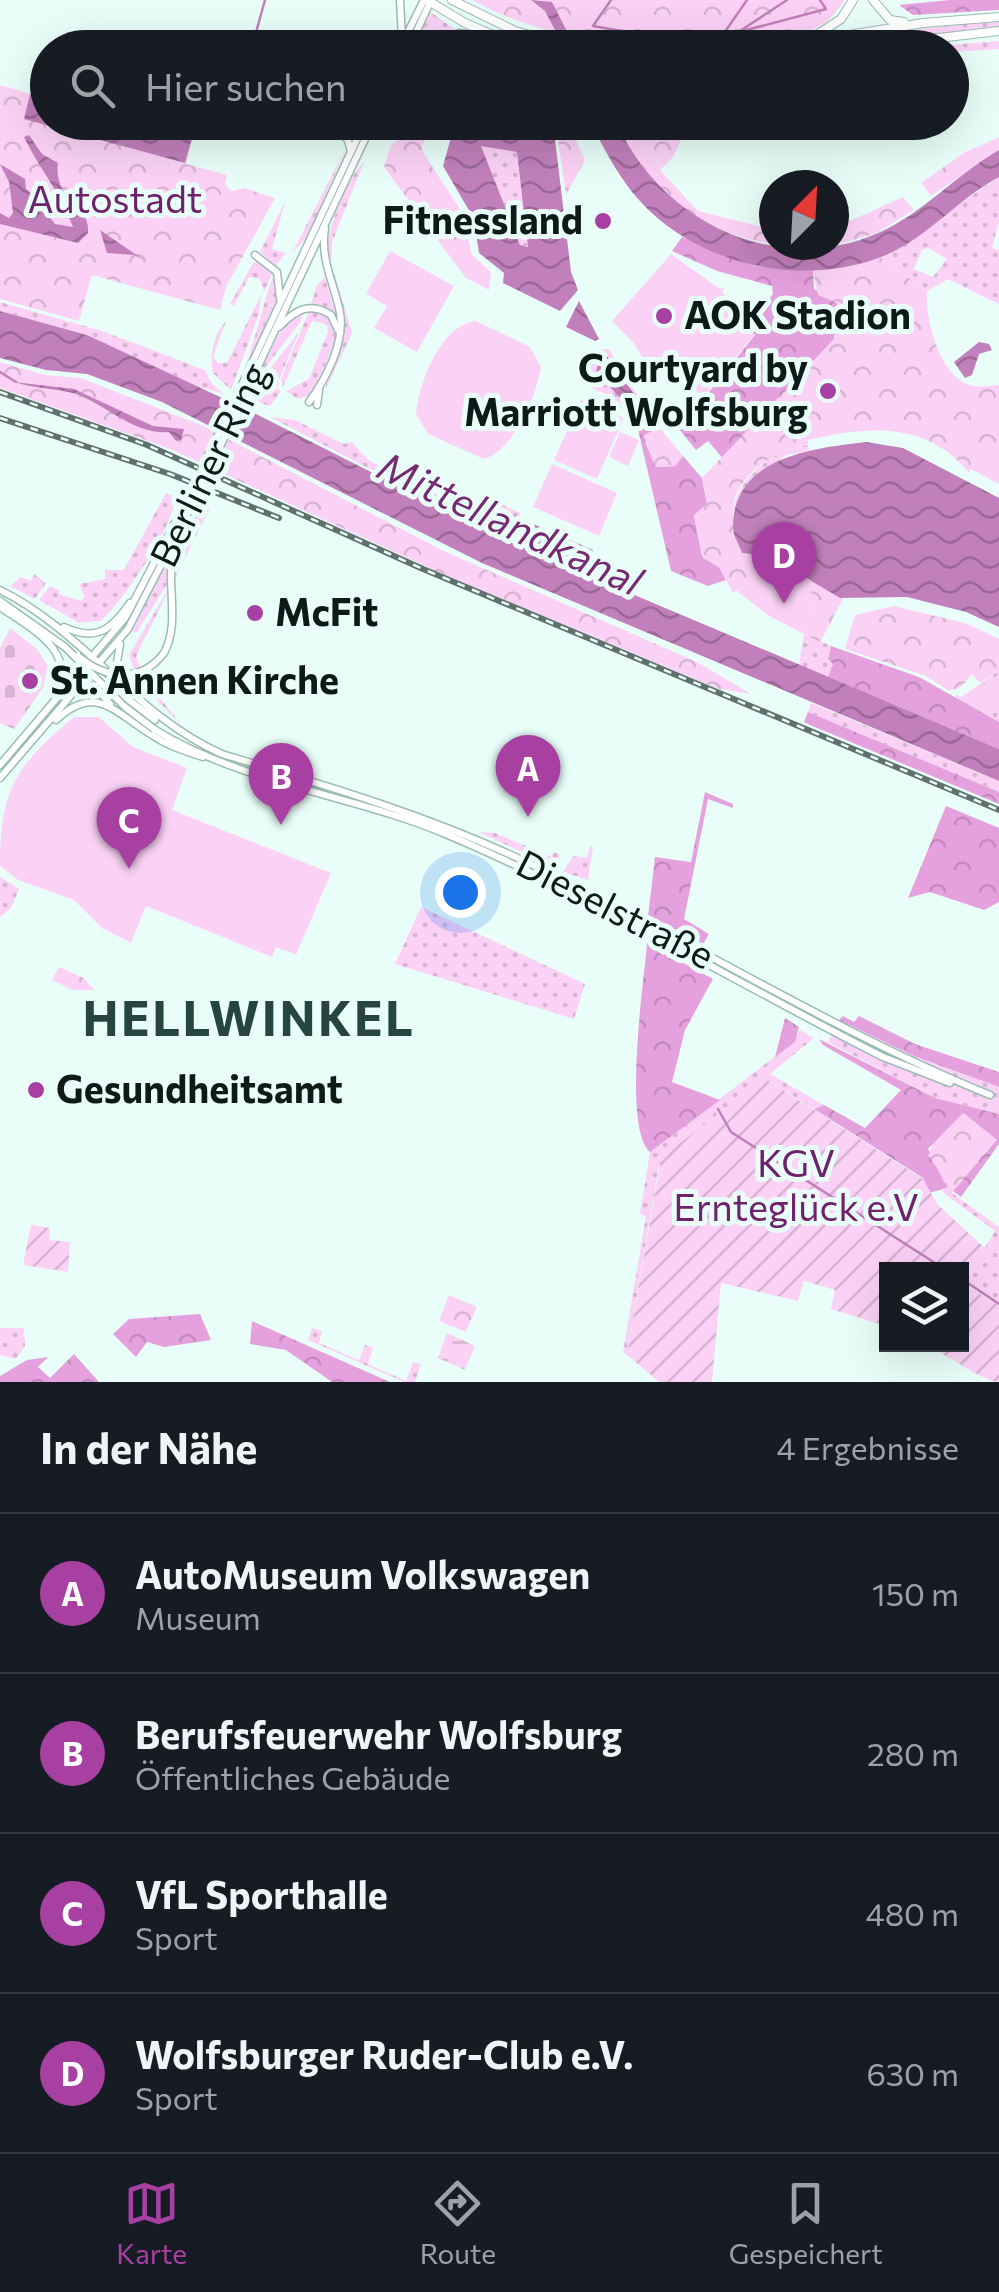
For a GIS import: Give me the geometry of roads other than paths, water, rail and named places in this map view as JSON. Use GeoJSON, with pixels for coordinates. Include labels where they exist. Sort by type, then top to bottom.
{"type":"FeatureCollection","features":[{"type":"Feature","properties":{"kind":"main road"},"geometry":{"type":"LineString","coordinates":[[400,0],[402,30]]}},
{"type":"Feature","properties":{"kind":"main road"},"geometry":{"type":"LineString","coordinates":[[452,0],[517,30]]}},
{"type":"Feature","properties":{"kind":"main road"},"geometry":{"type":"LineString","coordinates":[[824,30],[841,20],[853,0]]}},
{"type":"Feature","properties":{"kind":"main road"},"geometry":{"type":"LineString","coordinates":[[873,0],[890,20],[924,23]]}},
{"type":"Feature","properties":{"kind":"main road"},"geometry":{"type":"LineString","coordinates":[[412,30],[428,1],[481,30]]}},
{"type":"Feature","properties":{"kind":"main road"},"geometry":{"type":"LineString","coordinates":[[880,30],[999,18]]}},
{"type":"Feature","properties":{"kind":"main road"},"geometry":{"type":"LineString","coordinates":[[969,34],[999,31]]}},
{"type":"Feature","properties":{"kind":"main road"},"geometry":{"type":"LineString","coordinates":[[348,140],[351,153]]}},
{"type":"Feature","properties":{"kind":"main road","name":"Berliner Ring"},"geometry":{"type":"LineString","coordinates":[[0,778],[90,673],[140,595],[191,500],[357,140]]}},
{"type":"Feature","properties":{"kind":"main road","name":"Berliner Ring"},"geometry":{"type":"LineString","coordinates":[[242,392],[365,140]]}},
{"type":"Feature","properties":{"kind":"main road"},"geometry":{"type":"LineString","coordinates":[[326,222],[322,248],[340,314],[335,351]]}},
{"type":"Feature","properties":{"kind":"main road"},"geometry":{"type":"LineString","coordinates":[[255,254],[278,276],[281,288],[276,315]]}},
{"type":"Feature","properties":{"kind":"main road"},"geometry":{"type":"LineString","coordinates":[[272,334],[308,307],[333,318],[338,330],[335,351],[313,404]]}},
{"type":"Feature","properties":{"kind":"main road","name":"Berliner Ring"},"geometry":{"type":"LineString","coordinates":[[96,660],[124,634],[184,524],[191,500]]}},
{"type":"Feature","properties":{"kind":"main road"},"geometry":{"type":"LineString","coordinates":[[0,604],[16,610],[110,674],[134,674],[151,667],[171,637],[169,573],[184,524]]}},
{"type":"Feature","properties":{"kind":"main road"},"geometry":{"type":"LineString","coordinates":[[0,590],[82,635],[99,634],[118,621],[150,575]]}},
{"type":"Feature","properties":{"kind":"main road"},"geometry":{"type":"LineString","coordinates":[[0,604],[42,637],[60,657],[63,678],[46,711]]}},
{"type":"Feature","properties":{"kind":"main road","name":"Dieselstraße"},"geometry":{"type":"LineString","coordinates":[[54,622],[174,730],[222,754],[413,815],[489,845],[915,1063],[990,1095]]}},
{"type":"Feature","properties":{"kind":"main road"},"geometry":{"type":"LineString","coordinates":[[124,634],[117,654],[118,670],[139,701]]}},
{"type":"Feature","properties":{"kind":"main road"},"geometry":{"type":"LineString","coordinates":[[60,657],[74,656],[76,640]]}},
{"type":"Feature","properties":{"kind":"main road","name":"Dieselstraße"},"geometry":{"type":"LineString","coordinates":[[65,646],[103,687],[141,720],[174,741],[233,765],[411,820],[496,855],[882,1057],[999,1098]]}},
{"type":"Feature","properties":{"kind":"main road"},"geometry":{"type":"LineString","coordinates":[[16,760],[90,673],[96,660]]}},
{"type":"Feature","properties":{"kind":"main road"},"geometry":{"type":"LineString","coordinates":[[90,673],[174,730]]}},
{"type":"Feature","properties":{"kind":"main road"},"geometry":{"type":"LineString","coordinates":[[90,673],[96,687],[118,712],[165,743],[233,765]]}},
{"type":"Feature","properties":{"kind":"main road","name":"Berliner Ring"},"geometry":{"type":"LineString","coordinates":[[0,765],[46,711],[90,673]]}},
{"type":"Feature","properties":{"kind":"main road"},"geometry":{"type":"LineString","coordinates":[[104,697],[106,688],[115,688]]}},
{"type":"Feature","properties":{"kind":"main road"},"geometry":{"type":"LineString","coordinates":[[42,731],[84,702],[118,712]]}},
{"type":"Feature","properties":{"kind":"water"},"geometry":{"type":"Polygon","coordinates":[[[531,0],[552,2],[566,30],[555,30],[545,11],[531,0]]]}},
{"type":"Feature","properties":{"kind":"water"},"geometry":{"type":"Polygon","coordinates":[[[30,94],[30,121],[24,119],[30,94]]]}},
{"type":"Feature","properties":{"kind":"water"},"geometry":{"type":"Polygon","coordinates":[[[29,135],[42,154],[58,163],[61,186],[87,223],[88,233],[78,243],[0,224],[0,213],[9,218],[13,213],[9,182],[0,164],[25,179],[26,189],[33,195],[28,202],[31,208],[48,215],[55,224],[73,227],[24,137],[29,135]]]}},
{"type":"Feature","properties":{"kind":"water"},"geometry":{"type":"Polygon","coordinates":[[[101,140],[192,140],[185,163],[101,140]]]}},
{"type":"Feature","properties":{"kind":"water"},"geometry":{"type":"Polygon","coordinates":[[[450,140],[555,140],[571,272],[578,290],[560,311],[503,283],[504,273],[479,253],[474,219],[443,166],[450,140]],[[481,146],[520,245],[528,247],[517,152],[481,146]]]}},
{"type":"Feature","properties":{"kind":"water"},"geometry":{"type":"Polygon","coordinates":[[[600,140],[626,140],[662,188],[692,213],[725,232],[759,243],[759,260],[849,260],[849,242],[894,225],[999,150],[999,177],[916,238],[886,255],[821,270],[787,270],[721,255],[663,223],[625,182],[600,140]]]}},
{"type":"Feature","properties":{"kind":"water"},"geometry":{"type":"Polygon","coordinates":[[[100,230],[144,260],[134,255],[107,253],[100,230]]]}},
{"type":"Feature","properties":{"kind":"water"},"geometry":{"type":"Polygon","coordinates":[[[579,301],[599,339],[595,341],[566,327],[579,301]]]}},
{"type":"Feature","properties":{"kind":"water"},"geometry":{"type":"Polygon","coordinates":[[[0,311],[87,335],[246,409],[522,548],[531,523],[593,550],[584,571],[528,550],[999,749],[999,781],[482,563],[162,402],[87,374],[46,370],[0,358],[0,311]]]}},
{"type":"Feature","properties":{"kind":"water"},"geometry":{"type":"Polygon","coordinates":[[[979,342],[989,344],[992,350],[979,354],[972,375],[965,378],[954,362],[979,342]]]}},
{"type":"Feature","properties":{"kind":"water"},"geometry":{"type":"Polygon","coordinates":[[[607,356],[637,398],[627,406],[596,371],[601,357],[607,356]]]}},
{"type":"Feature","properties":{"kind":"water"},"geometry":{"type":"Polygon","coordinates":[[[14,382],[74,389],[153,426],[184,429],[181,440],[176,441],[169,432],[132,424],[76,394],[14,382]]]}},
{"type":"Feature","properties":{"kind":"water"},"geometry":{"type":"Polygon","coordinates":[[[866,442],[903,448],[999,498],[999,627],[966,612],[907,597],[840,598],[770,556],[742,553],[733,524],[737,501],[748,483],[763,470],[802,453],[866,442]]]}},
{"type":"Feature","properties":{"kind":"waterway"},"geometry":{"type":"LineString","coordinates":[[257,30],[265,0]]}},
{"type":"Feature","properties":{"kind":"waterway"},"geometry":{"type":"LineString","coordinates":[[611,0],[593,26],[618,30]]}},
{"type":"Feature","properties":{"kind":"waterway"},"geometry":{"type":"LineString","coordinates":[[726,30],[747,0]]}},
{"type":"Feature","properties":{"kind":"waterway"},"geometry":{"type":"LineString","coordinates":[[742,30],[787,0]]}},
{"type":"Feature","properties":{"kind":"waterway"},"geometry":{"type":"LineString","coordinates":[[747,30],[826,9],[820,0]]}},
{"type":"Feature","properties":{"kind":"waterway"},"geometry":{"type":"LineString","coordinates":[[0,372],[16,382]]}},
{"type":"Feature","properties":{"kind":"waterway"},"geometry":{"type":"LineString","coordinates":[[718,1109],[731,1132],[934,1262]]}},
{"type":"Feature","properties":{"kind":"waterway"},"geometry":{"type":"LineString","coordinates":[[969,1284],[999,1304]]}},
{"type":"Feature","properties":{"kind":"railway"},"geometry":{"type":"LineString","coordinates":[[0,392],[147,445],[423,569],[999,810]]}},
{"type":"Feature","properties":{"kind":"railway"},"geometry":{"type":"LineString","coordinates":[[0,418],[170,474],[279,518]]}},
{"type":"Feature","properties":{"kind":"place","name":"Fitnessland"},"geometry":{"type":"Point","coordinates":[603,221]}},
{"type":"Feature","properties":{"kind":"place","name":"AOK Stadion"},"geometry":{"type":"Point","coordinates":[664,316]}},
{"type":"Feature","properties":{"kind":"place","name":"Courtyard by Marriott Wolfsburg"},"geometry":{"type":"Point","coordinates":[828,391]}},
{"type":"Feature","properties":{"kind":"place","name":"Wolfsburger Ruder-Club e.V."},"geometry":{"type":"Point","coordinates":[784,604]}},
{"type":"Feature","properties":{"kind":"place","name":"McFit"},"geometry":{"type":"Point","coordinates":[255,613]}},
{"type":"Feature","properties":{"kind":"place","name":"St. Annen Kirche"},"geometry":{"type":"Point","coordinates":[30,681]}},
{"type":"Feature","properties":{"kind":"place","name":"AutoMuseum Volkswagen"},"geometry":{"type":"Point","coordinates":[528,817]}},
{"type":"Feature","properties":{"kind":"place","name":"Berufsfeuerwehr Wolfsburg"},"geometry":{"type":"Point","coordinates":[281,825]}},
{"type":"Feature","properties":{"kind":"place","name":"VfL Sporthalle"},"geometry":{"type":"Point","coordinates":[129,869]}},
{"type":"Feature","properties":{"kind":"place","name":"Gesundheitsamt"},"geometry":{"type":"Point","coordinates":[36,1090]}},
{"type":"Feature","properties":{"kind":"district","name":"HELLWINKEL"},"geometry":{"type":"Point","coordinates":[249,1019]}},
{"type":"Feature","properties":{"kind":"park label","name":"Autostadt"},"geometry":{"type":"Point","coordinates":[115,200]}},
{"type":"Feature","properties":{"kind":"park label","name":"KGV Ernteglück e.V"},"geometry":{"type":"Point","coordinates":[796,1186]}},
{"type":"Feature","properties":{"kind":"water label","name":"Mittellandkanal"},"geometry":{"type":"Point","coordinates":[510,524]}}]}
